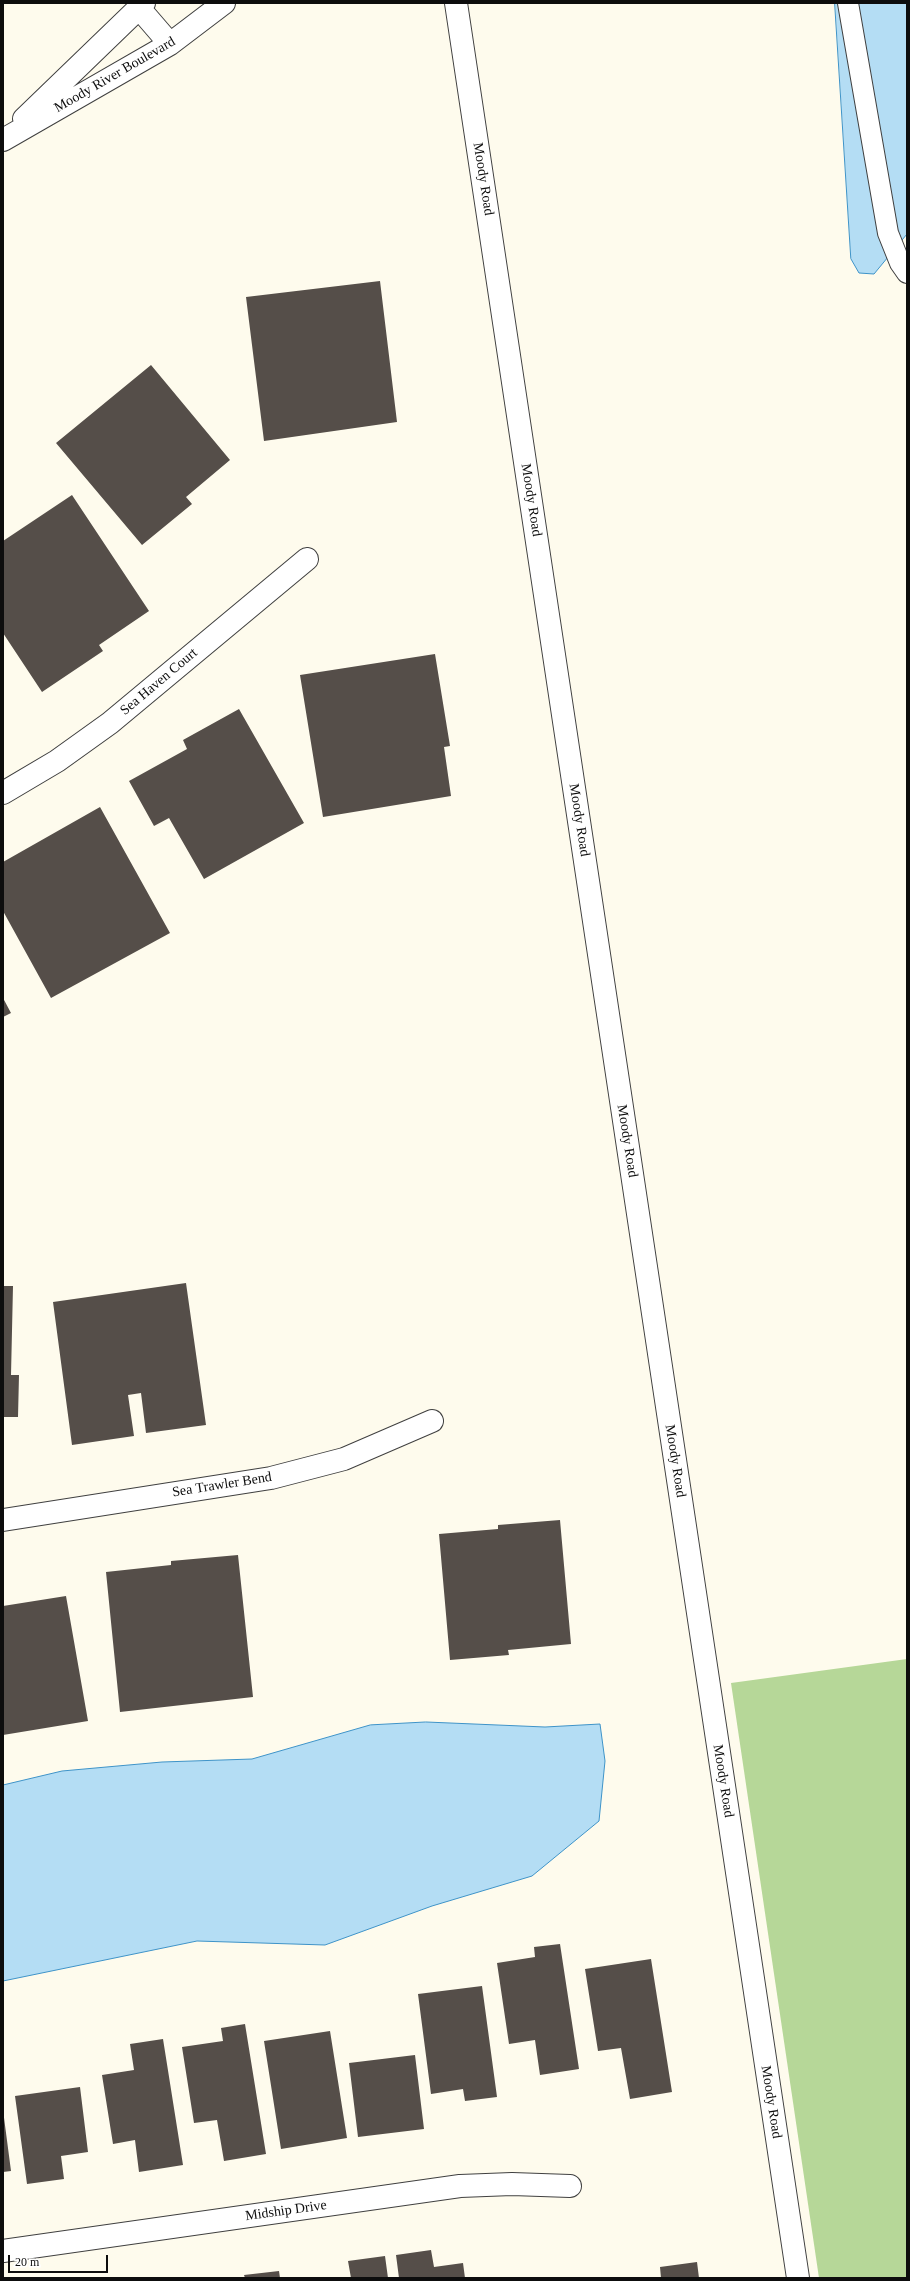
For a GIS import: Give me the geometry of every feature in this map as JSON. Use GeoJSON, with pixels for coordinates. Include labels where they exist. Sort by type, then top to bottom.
{"type":"FeatureCollection","features":[{"type":"Feature","properties":{"kind":"street","name":"Moody River Boulevard"},"geometry":{"type":"LineString","coordinates":[[3,140],[170,44],[224,3]]}},
{"type":"Feature","properties":{"kind":"street","name":"Moody Road"},"geometry":{"type":"LineString","coordinates":[[456,3],[798,2278]]}},
{"type":"Feature","properties":{"kind":"street","name":"Moody River Boulevard"},"geometry":{"type":"LineString","coordinates":[[3,140],[141,6]]}},
{"type":"Feature","properties":{"kind":"street"},"geometry":{"type":"LineString","coordinates":[[141,6],[170,44]]}},
{"type":"Feature","properties":{"kind":"street","name":"Sea Haven Court"},"geometry":{"type":"LineString","coordinates":[[3,793],[57,761],[110,723],[307,559]]}},
{"type":"Feature","properties":{"kind":"street","name":"Sea Trawler Bend"},"geometry":{"type":"LineString","coordinates":[[3,1520],[271,1478],[309,1470],[344,1459],[432,1422]]}},
{"type":"Feature","properties":{"kind":"street","name":"Midship Drive"},"geometry":{"type":"LineString","coordinates":[[3,2251],[460,2186],[505,2184],[570,2186]]}},
{"type":"Feature","properties":{"kind":"lane"},"geometry":{"type":"LineString","coordinates":[[848,3],[888,233],[900,263],[907,273]]}},
{"type":"Feature","properties":{"kind":"green space"},"geometry":{"type":"Polygon","coordinates":[[[907,1659],[907,2278],[819,2278],[731,1683],[907,1659]]]}},
{"type":"Feature","properties":{"kind":"water"},"geometry":{"type":"Polygon","coordinates":[[[835,3],[907,3],[907,234],[874,274],[859,273],[851,259],[835,3]]]}},
{"type":"Feature","properties":{"kind":"water"},"geometry":{"type":"Polygon","coordinates":[[[426,1722],[545,1727],[600,1724],[605,1761],[599,1821],[532,1876],[432,1906],[325,1945],[197,1941],[3,1981],[3,1785],[62,1771],[162,1762],[252,1759],[370,1725],[426,1722]]]}},
{"type":"Feature","properties":{"kind":"building"},"geometry":{"type":"Polygon","coordinates":[[[380,281],[397,422],[264,441],[246,297],[380,281]]]}},
{"type":"Feature","properties":{"kind":"building"},"geometry":{"type":"Polygon","coordinates":[[[151,365],[230,460],[186,497],[192,504],[142,545],[56,443],[151,365]]]}},
{"type":"Feature","properties":{"kind":"building"},"geometry":{"type":"Polygon","coordinates":[[[72,495],[149,611],[99,645],[103,651],[42,692],[3,633],[3,541],[72,495]]]}},
{"type":"Feature","properties":{"kind":"building"},"geometry":{"type":"Polygon","coordinates":[[[435,654],[450,746],[444,747],[451,796],[323,817],[300,675],[435,654]]]}},
{"type":"Feature","properties":{"kind":"building"},"geometry":{"type":"Polygon","coordinates":[[[239,709],[304,823],[204,879],[169,818],[154,826],[129,781],[187,749],[183,740],[239,709]]]}},
{"type":"Feature","properties":{"kind":"building"},"geometry":{"type":"Polygon","coordinates":[[[100,807],[170,933],[51,998],[3,911],[3,862],[100,807]]]}},
{"type":"Feature","properties":{"kind":"building"},"geometry":{"type":"Polygon","coordinates":[[[3,998],[11,1013],[3,1017],[3,998]]]}},
{"type":"Feature","properties":{"kind":"building"},"geometry":{"type":"Polygon","coordinates":[[[186,1283],[206,1425],[146,1433],[141,1393],[128,1395],[134,1436],[72,1445],[53,1302],[186,1283]]]}},
{"type":"Feature","properties":{"kind":"building"},"geometry":{"type":"Polygon","coordinates":[[[3,1286],[13,1286],[11,1375],[19,1375],[18,1417],[3,1417],[3,1286]]]}},
{"type":"Feature","properties":{"kind":"building"},"geometry":{"type":"Polygon","coordinates":[[[560,1520],[571,1644],[508,1650],[509,1655],[450,1660],[439,1534],[498,1529],[498,1525],[560,1520]]]}},
{"type":"Feature","properties":{"kind":"building"},"geometry":{"type":"Polygon","coordinates":[[[238,1555],[253,1697],[120,1712],[106,1572],[171,1565],[171,1561],[238,1555]]]}},
{"type":"Feature","properties":{"kind":"building"},"geometry":{"type":"Polygon","coordinates":[[[66,1596],[88,1721],[3,1735],[3,1606],[66,1596]]]}},
{"type":"Feature","properties":{"kind":"building"},"geometry":{"type":"Polygon","coordinates":[[[560,1944],[579,2069],[540,2075],[535,2040],[509,2044],[497,1963],[535,1957],[534,1947],[560,1944]]]}},
{"type":"Feature","properties":{"kind":"building"},"geometry":{"type":"Polygon","coordinates":[[[651,1959],[672,2092],[630,2099],[621,2048],[598,2051],[585,1969],[651,1959]]]}},
{"type":"Feature","properties":{"kind":"building"},"geometry":{"type":"Polygon","coordinates":[[[482,1986],[497,2097],[465,2101],[463,2089],[431,2094],[418,1994],[482,1986]]]}},
{"type":"Feature","properties":{"kind":"building"},"geometry":{"type":"Polygon","coordinates":[[[245,2024],[266,2154],[224,2161],[217,2120],[194,2123],[182,2047],[223,2041],[221,2028],[245,2024]]]}},
{"type":"Feature","properties":{"kind":"building"},"geometry":{"type":"Polygon","coordinates":[[[330,2031],[347,2138],[281,2149],[264,2041],[330,2031]]]}},
{"type":"Feature","properties":{"kind":"building"},"geometry":{"type":"Polygon","coordinates":[[[163,2039],[183,2165],[139,2172],[135,2140],[113,2144],[102,2075],[134,2070],[130,2044],[163,2039]]]}},
{"type":"Feature","properties":{"kind":"building"},"geometry":{"type":"Polygon","coordinates":[[[415,2055],[424,2129],[358,2137],[349,2063],[415,2055]]]}},
{"type":"Feature","properties":{"kind":"building"},"geometry":{"type":"Polygon","coordinates":[[[80,2087],[88,2152],[61,2156],[64,2179],[27,2184],[15,2096],[80,2087]]]}},
{"type":"Feature","properties":{"kind":"building"},"geometry":{"type":"Polygon","coordinates":[[[3,2110],[11,2171],[3,2172],[3,2110]]]}},
{"type":"Feature","properties":{"kind":"building"},"geometry":{"type":"Polygon","coordinates":[[[431,2250],[434,2267],[463,2263],[465,2278],[399,2278],[396,2255],[431,2250]]]}},
{"type":"Feature","properties":{"kind":"building"},"geometry":{"type":"Polygon","coordinates":[[[385,2256],[388,2278],[351,2278],[348,2261],[385,2256]]]}},
{"type":"Feature","properties":{"kind":"building"},"geometry":{"type":"Polygon","coordinates":[[[697,2262],[699,2278],[661,2278],[660,2267],[697,2262]]]}},
{"type":"Feature","properties":{"kind":"building"},"geometry":{"type":"Polygon","coordinates":[[[279,2271],[280,2278],[245,2278],[244,2275],[279,2271]]]}}]}
